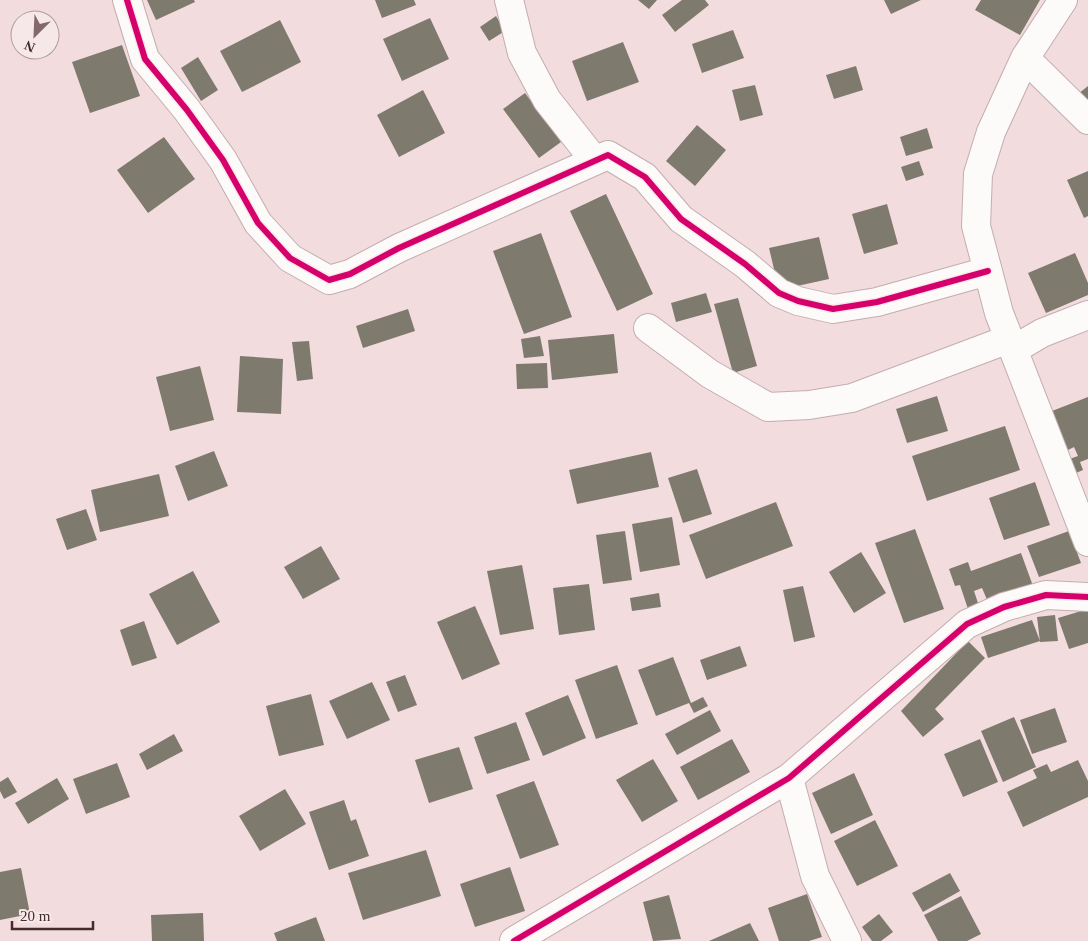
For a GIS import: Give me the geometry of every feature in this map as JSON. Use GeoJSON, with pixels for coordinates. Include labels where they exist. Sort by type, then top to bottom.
{"type":"FeatureCollection","features":[{"type":"Feature","properties":{"kind":"street"},"geometry":{"type":"LineString","coordinates":[[127,0],[145,59],[187,110],[223,160],[258,223],[290,258],[329,280],[350,274],[408,244],[608,155],[645,177],[681,219],[745,264],[779,293],[798,301],[833,309],[877,302],[988,271]]}},
{"type":"Feature","properties":{"kind":"street"},"geometry":{"type":"LineString","coordinates":[[509,0],[522,52],[547,100],[596,161]]}},
{"type":"Feature","properties":{"kind":"street"},"geometry":{"type":"LineString","coordinates":[[1063,0],[1025,58],[991,132],[978,174],[976,226],[999,313],[1088,542]]}},
{"type":"Feature","properties":{"kind":"street"},"geometry":{"type":"LineString","coordinates":[[1025,58],[1088,120]]}},
{"type":"Feature","properties":{"kind":"street"},"geometry":{"type":"LineString","coordinates":[[648,328],[710,374],[768,407],[809,405],[852,398],[1011,345],[1088,316]]}},
{"type":"Feature","properties":{"kind":"street"},"geometry":{"type":"LineString","coordinates":[[514,941],[789,778],[967,624],[1004,607],[1046,595],[1088,597]]}},
{"type":"Feature","properties":{"kind":"street"},"geometry":{"type":"LineString","coordinates":[[789,778],[815,876],[847,941]]}},
{"type":"Feature","properties":{"kind":"building"},"geometry":{"type":"Polygon","coordinates":[[[147,0],[194,0],[195,2],[156,20],[147,0]]]}},
{"type":"Feature","properties":{"kind":"building"},"geometry":{"type":"Polygon","coordinates":[[[375,0],[414,0],[416,5],[382,18],[375,0]]]}},
{"type":"Feature","properties":{"kind":"building"},"geometry":{"type":"Polygon","coordinates":[[[638,0],[657,0],[649,9],[638,0]]]}},
{"type":"Feature","properties":{"kind":"building"},"geometry":{"type":"Polygon","coordinates":[[[682,0],[705,0],[709,5],[675,32],[662,15],[682,0]]]}},
{"type":"Feature","properties":{"kind":"building"},"geometry":{"type":"Polygon","coordinates":[[[884,0],[921,0],[891,14],[884,0]]]}},
{"type":"Feature","properties":{"kind":"building"},"geometry":{"type":"Polygon","coordinates":[[[981,0],[1040,0],[1020,35],[975,10],[981,0]]]}},
{"type":"Feature","properties":{"kind":"building"},"geometry":{"type":"Polygon","coordinates":[[[496,16],[505,31],[489,41],[480,27],[496,16]]]}},
{"type":"Feature","properties":{"kind":"building"},"geometry":{"type":"Polygon","coordinates":[[[430,18],[449,59],[402,81],[383,39],[430,18]]]}},
{"type":"Feature","properties":{"kind":"building"},"geometry":{"type":"Polygon","coordinates":[[[280,20],[301,62],[242,92],[220,51],[280,20]]]}},
{"type":"Feature","properties":{"kind":"building"},"geometry":{"type":"Polygon","coordinates":[[[733,30],[744,58],[702,73],[692,44],[733,30]]]}},
{"type":"Feature","properties":{"kind":"building"},"geometry":{"type":"Polygon","coordinates":[[[623,42],[639,82],[587,101],[572,61],[623,42]]]}},
{"type":"Feature","properties":{"kind":"building"},"geometry":{"type":"Polygon","coordinates":[[[122,45],[140,96],[90,113],[72,62],[122,45]]]}},
{"type":"Feature","properties":{"kind":"building"},"geometry":{"type":"Polygon","coordinates":[[[198,57],[218,90],[201,101],[181,68],[198,57]]]}},
{"type":"Feature","properties":{"kind":"building"},"geometry":{"type":"Polygon","coordinates":[[[856,66],[863,90],[834,99],[826,75],[856,66]]]}},
{"type":"Feature","properties":{"kind":"building"},"geometry":{"type":"Polygon","coordinates":[[[755,85],[763,115],[740,121],[732,90],[755,85]]]}},
{"type":"Feature","properties":{"kind":"building"},"geometry":{"type":"Polygon","coordinates":[[[1088,86],[1088,106],[1078,94],[1088,86]]]}},
{"type":"Feature","properties":{"kind":"building"},"geometry":{"type":"Polygon","coordinates":[[[423,90],[445,133],[399,157],[377,115],[423,90]]]}},
{"type":"Feature","properties":{"kind":"building"},"geometry":{"type":"Polygon","coordinates":[[[525,93],[561,142],[539,158],[503,109],[525,93]]]}},
{"type":"Feature","properties":{"kind":"building"},"geometry":{"type":"Polygon","coordinates":[[[697,125],[726,150],[695,186],[666,161],[697,125]]]}},
{"type":"Feature","properties":{"kind":"building"},"geometry":{"type":"Polygon","coordinates":[[[927,128],[933,148],[906,156],[900,137],[927,128]]]}},
{"type":"Feature","properties":{"kind":"building"},"geometry":{"type":"Polygon","coordinates":[[[164,137],[195,179],[148,213],[117,170],[164,137]]]}},
{"type":"Feature","properties":{"kind":"building"},"geometry":{"type":"Polygon","coordinates":[[[919,161],[924,175],[906,181],[901,167],[919,161]]]}},
{"type":"Feature","properties":{"kind":"building"},"geometry":{"type":"Polygon","coordinates":[[[1088,171],[1088,216],[1084,218],[1067,180],[1088,171]]]}},
{"type":"Feature","properties":{"kind":"building"},"geometry":{"type":"Polygon","coordinates":[[[606,194],[653,294],[617,311],[570,211],[606,194]]]}},
{"type":"Feature","properties":{"kind":"building"},"geometry":{"type":"Polygon","coordinates":[[[887,204],[898,244],[864,254],[852,214],[887,204]]]}},
{"type":"Feature","properties":{"kind":"building"},"geometry":{"type":"Polygon","coordinates":[[[541,233],[572,317],[524,334],[493,251],[541,233]]]}},
{"type":"Feature","properties":{"kind":"building"},"geometry":{"type":"Polygon","coordinates":[[[819,237],[829,279],[779,290],[769,248],[819,237]]]}},
{"type":"Feature","properties":{"kind":"building"},"geometry":{"type":"Polygon","coordinates":[[[1075,253],[1088,283],[1088,295],[1046,313],[1028,273],[1075,253]]]}},
{"type":"Feature","properties":{"kind":"building"},"geometry":{"type":"Polygon","coordinates":[[[706,293],[712,312],[676,322],[671,303],[706,293]]]}},
{"type":"Feature","properties":{"kind":"building"},"geometry":{"type":"Polygon","coordinates":[[[738,298],[757,366],[733,373],[714,304],[738,298]]]}},
{"type":"Feature","properties":{"kind":"building"},"geometry":{"type":"Polygon","coordinates":[[[408,309],[415,331],[363,348],[356,326],[408,309]]]}},
{"type":"Feature","properties":{"kind":"building"},"geometry":{"type":"Polygon","coordinates":[[[614,334],[618,373],[552,380],[548,340],[614,334]]]}},
{"type":"Feature","properties":{"kind":"building"},"geometry":{"type":"Polygon","coordinates":[[[540,336],[544,356],[524,358],[521,339],[540,336]]]}},
{"type":"Feature","properties":{"kind":"building"},"geometry":{"type":"Polygon","coordinates":[[[309,341],[313,379],[297,381],[292,342],[309,341]]]}},
{"type":"Feature","properties":{"kind":"building"},"geometry":{"type":"Polygon","coordinates":[[[240,356],[283,359],[281,414],[237,412],[240,356]]]}},
{"type":"Feature","properties":{"kind":"building"},"geometry":{"type":"Polygon","coordinates":[[[547,363],[548,388],[517,389],[516,364],[547,363]]]}},
{"type":"Feature","properties":{"kind":"building"},"geometry":{"type":"Polygon","coordinates":[[[200,366],[214,420],[170,431],[156,377],[200,366]]]}},
{"type":"Feature","properties":{"kind":"building"},"geometry":{"type":"Polygon","coordinates":[[[937,396],[948,431],[907,443],[896,409],[937,396]]]}},
{"type":"Feature","properties":{"kind":"building"},"geometry":{"type":"Polygon","coordinates":[[[1088,397],[1088,459],[1080,462],[1083,470],[1069,476],[1064,461],[1078,456],[1074,447],[1068,450],[1052,411],[1088,397]]]}},
{"type":"Feature","properties":{"kind":"building"},"geometry":{"type":"Polygon","coordinates":[[[1005,426],[1020,470],[927,501],[912,456],[1005,426]]]}},
{"type":"Feature","properties":{"kind":"building"},"geometry":{"type":"Polygon","coordinates":[[[214,451],[228,486],[188,501],[175,466],[214,451]]]}},
{"type":"Feature","properties":{"kind":"building"},"geometry":{"type":"Polygon","coordinates":[[[651,452],[659,487],[577,504],[569,470],[651,452]]]}},
{"type":"Feature","properties":{"kind":"building"},"geometry":{"type":"Polygon","coordinates":[[[697,469],[712,514],[683,523],[668,478],[697,469]]]}},
{"type":"Feature","properties":{"kind":"building"},"geometry":{"type":"Polygon","coordinates":[[[159,474],[169,516],[100,532],[91,490],[159,474]]]}},
{"type":"Feature","properties":{"kind":"building"},"geometry":{"type":"Polygon","coordinates":[[[1035,482],[1050,525],[1004,540],[989,498],[1035,482]]]}},
{"type":"Feature","properties":{"kind":"building"},"geometry":{"type":"Polygon","coordinates":[[[776,502],[793,546],[706,579],[689,535],[776,502]]]}},
{"type":"Feature","properties":{"kind":"building"},"geometry":{"type":"Polygon","coordinates":[[[86,509],[97,540],[67,550],[56,519],[86,509]]]}},
{"type":"Feature","properties":{"kind":"building"},"geometry":{"type":"Polygon","coordinates":[[[672,517],[680,565],[640,572],[632,524],[672,517]]]}},
{"type":"Feature","properties":{"kind":"building"},"geometry":{"type":"Polygon","coordinates":[[[915,529],[944,609],[904,623],[875,543],[915,529]]]}},
{"type":"Feature","properties":{"kind":"building"},"geometry":{"type":"Polygon","coordinates":[[[625,531],[632,580],[603,584],[596,535],[625,531]]]}},
{"type":"Feature","properties":{"kind":"building"},"geometry":{"type":"Polygon","coordinates":[[[1069,531],[1081,563],[1039,577],[1027,546],[1069,531]]]}},
{"type":"Feature","properties":{"kind":"building"},"geometry":{"type":"Polygon","coordinates":[[[321,546],[340,579],[303,599],[284,567],[321,546]]]}},
{"type":"Feature","properties":{"kind":"building"},"geometry":{"type":"Polygon","coordinates":[[[861,552],[886,593],[854,613],[829,572],[861,552]]]}},
{"type":"Feature","properties":{"kind":"building"},"geometry":{"type":"Polygon","coordinates":[[[1021,553],[1033,586],[988,602],[982,588],[974,591],[979,606],[968,609],[960,585],[955,586],[949,569],[968,562],[971,571],[1021,553]]]}},
{"type":"Feature","properties":{"kind":"building"},"geometry":{"type":"Polygon","coordinates":[[[522,565],[534,629],[500,635],[487,571],[522,565]]]}},
{"type":"Feature","properties":{"kind":"building"},"geometry":{"type":"Polygon","coordinates":[[[193,571],[220,622],[177,645],[149,594],[193,571]]]}},
{"type":"Feature","properties":{"kind":"building"},"geometry":{"type":"Polygon","coordinates":[[[589,584],[595,630],[559,635],[553,588],[589,584]]]}},
{"type":"Feature","properties":{"kind":"building"},"geometry":{"type":"Polygon","coordinates":[[[803,586],[815,637],[794,642],[783,590],[803,586]]]}},
{"type":"Feature","properties":{"kind":"building"},"geometry":{"type":"Polygon","coordinates":[[[659,593],[661,607],[632,611],[630,598],[659,593]]]}},
{"type":"Feature","properties":{"kind":"building"},"geometry":{"type":"Polygon","coordinates":[[[475,606],[500,664],[462,680],[437,622],[475,606]]]}},
{"type":"Feature","properties":{"kind":"building"},"geometry":{"type":"Polygon","coordinates":[[[1088,609],[1088,643],[1069,649],[1058,618],[1088,609]]]}},
{"type":"Feature","properties":{"kind":"building"},"geometry":{"type":"Polygon","coordinates":[[[1055,615],[1058,641],[1040,642],[1037,617],[1055,615]]]}},
{"type":"Feature","properties":{"kind":"building"},"geometry":{"type":"Polygon","coordinates":[[[1032,620],[1040,641],[988,658],[981,637],[1032,620]]]}},
{"type":"Feature","properties":{"kind":"building"},"geometry":{"type":"Polygon","coordinates":[[[144,621],[157,658],[132,666],[120,630],[144,621]]]}},
{"type":"Feature","properties":{"kind":"building"},"geometry":{"type":"Polygon","coordinates":[[[968,641],[985,658],[935,709],[944,719],[923,737],[901,711],[968,641]]]}},
{"type":"Feature","properties":{"kind":"building"},"geometry":{"type":"Polygon","coordinates":[[[740,646],[747,666],[707,680],[700,660],[740,646]]]}},
{"type":"Feature","properties":{"kind":"building"},"geometry":{"type":"Polygon","coordinates":[[[673,657],[691,703],[703,697],[708,706],[694,713],[689,703],[656,716],[638,670],[673,657]]]}},
{"type":"Feature","properties":{"kind":"building"},"geometry":{"type":"Polygon","coordinates":[[[617,665],[638,724],[596,739],[575,680],[617,665]]]}},
{"type":"Feature","properties":{"kind":"building"},"geometry":{"type":"Polygon","coordinates":[[[405,675],[417,705],[398,712],[386,682],[405,675]]]}},
{"type":"Feature","properties":{"kind":"building"},"geometry":{"type":"Polygon","coordinates":[[[372,682],[390,720],[347,739],[329,701],[372,682]]]}},
{"type":"Feature","properties":{"kind":"building"},"geometry":{"type":"Polygon","coordinates":[[[311,694],[324,745],[279,756],[266,706],[311,694]]]}},
{"type":"Feature","properties":{"kind":"building"},"geometry":{"type":"Polygon","coordinates":[[[568,695],[586,738],[543,756],[525,713],[568,695]]]}},
{"type":"Feature","properties":{"kind":"building"},"geometry":{"type":"Polygon","coordinates":[[[1055,708],[1067,742],[1032,754],[1020,720],[1055,708]]]}},
{"type":"Feature","properties":{"kind":"building"},"geometry":{"type":"Polygon","coordinates":[[[710,710],[721,731],[677,755],[665,734],[710,710]]]}},
{"type":"Feature","properties":{"kind":"building"},"geometry":{"type":"Polygon","coordinates":[[[1014,717],[1036,767],[1003,782],[981,731],[1014,717]]]}},
{"type":"Feature","properties":{"kind":"building"},"geometry":{"type":"Polygon","coordinates":[[[516,722],[530,760],[487,774],[474,737],[516,722]]]}},
{"type":"Feature","properties":{"kind":"building"},"geometry":{"type":"Polygon","coordinates":[[[174,734],[183,751],[147,770],[139,754],[174,734]]]}},
{"type":"Feature","properties":{"kind":"building"},"geometry":{"type":"Polygon","coordinates":[[[732,739],[750,772],[698,800],[680,767],[732,739]]]}},
{"type":"Feature","properties":{"kind":"building"},"geometry":{"type":"Polygon","coordinates":[[[980,739],[998,782],[963,797],[944,754],[980,739]]]}},
{"type":"Feature","properties":{"kind":"building"},"geometry":{"type":"Polygon","coordinates":[[[459,747],[473,789],[429,803],[415,760],[459,747]]]}},
{"type":"Feature","properties":{"kind":"building"},"geometry":{"type":"Polygon","coordinates":[[[653,759],[678,801],[642,822],[616,780],[653,759]]]}},
{"type":"Feature","properties":{"kind":"building"},"geometry":{"type":"Polygon","coordinates":[[[1078,760],[1088,781],[1088,797],[1023,827],[1007,792],[1037,778],[1033,770],[1047,764],[1051,772],[1078,760]]]}},
{"type":"Feature","properties":{"kind":"building"},"geometry":{"type":"Polygon","coordinates":[[[117,763],[130,797],[86,814],[73,779],[117,763]]]}},
{"type":"Feature","properties":{"kind":"building"},"geometry":{"type":"Polygon","coordinates":[[[854,773],[873,815],[831,834],[812,793],[854,773]]]}},
{"type":"Feature","properties":{"kind":"building"},"geometry":{"type":"Polygon","coordinates":[[[8,777],[17,792],[4,799],[0,791],[0,782],[8,777]]]}},
{"type":"Feature","properties":{"kind":"building"},"geometry":{"type":"Polygon","coordinates":[[[57,778],[69,799],[28,824],[15,803],[57,778]]]}},
{"type":"Feature","properties":{"kind":"building"},"geometry":{"type":"Polygon","coordinates":[[[534,781],[559,845],[520,859],[496,795],[534,781]]]}},
{"type":"Feature","properties":{"kind":"building"},"geometry":{"type":"Polygon","coordinates":[[[285,789],[306,824],[260,851],[239,816],[285,789]]]}},
{"type":"Feature","properties":{"kind":"building"},"geometry":{"type":"Polygon","coordinates":[[[344,800],[351,821],[356,819],[369,856],[329,870],[309,812],[344,800]]]}},
{"type":"Feature","properties":{"kind":"building"},"geometry":{"type":"Polygon","coordinates":[[[875,820],[898,866],[857,886],[834,841],[875,820]]]}},
{"type":"Feature","properties":{"kind":"building"},"geometry":{"type":"Polygon","coordinates":[[[426,850],[441,896],[363,920],[348,873],[426,850]]]}},
{"type":"Feature","properties":{"kind":"building"},"geometry":{"type":"Polygon","coordinates":[[[510,867],[525,911],[475,927],[460,884],[510,867]]]}},
{"type":"Feature","properties":{"kind":"building"},"geometry":{"type":"Polygon","coordinates":[[[21,868],[30,914],[0,920],[0,872],[21,868]]]}},
{"type":"Feature","properties":{"kind":"building"},"geometry":{"type":"Polygon","coordinates":[[[950,873],[960,891],[923,912],[912,893],[950,873]]]}},
{"type":"Feature","properties":{"kind":"building"},"geometry":{"type":"Polygon","coordinates":[[[807,894],[822,937],[809,941],[779,941],[768,908],[807,894]]]}},
{"type":"Feature","properties":{"kind":"building"},"geometry":{"type":"Polygon","coordinates":[[[669,895],[681,939],[653,941],[643,902],[669,895]]]}},
{"type":"Feature","properties":{"kind":"building"},"geometry":{"type":"Polygon","coordinates":[[[961,896],[981,934],[967,941],[938,941],[924,915],[961,896]]]}},
{"type":"Feature","properties":{"kind":"building"},"geometry":{"type":"Polygon","coordinates":[[[203,913],[204,941],[152,941],[151,915],[203,913]]]}},
{"type":"Feature","properties":{"kind":"building"},"geometry":{"type":"Polygon","coordinates":[[[879,914],[893,932],[881,941],[872,941],[862,927],[879,914]]]}},
{"type":"Feature","properties":{"kind":"building"},"geometry":{"type":"Polygon","coordinates":[[[316,917],[325,941],[277,941],[274,933],[316,917]]]}},
{"type":"Feature","properties":{"kind":"building"},"geometry":{"type":"Polygon","coordinates":[[[750,923],[759,941],[709,941],[750,923]]]}},
{"type":"Feature","properties":{"kind":"cycle path"},"geometry":{"type":"LineString","coordinates":[[127,0],[145,59],[187,110],[223,160],[258,223],[290,258],[329,280],[350,274],[399,248],[608,155],[645,177],[681,219],[745,264],[779,293],[798,301],[833,309],[877,302],[988,271]]}},
{"type":"Feature","properties":{"kind":"cycle path"},"geometry":{"type":"LineString","coordinates":[[514,941],[789,778],[967,624],[1004,607],[1046,595],[1088,597]]}}]}
